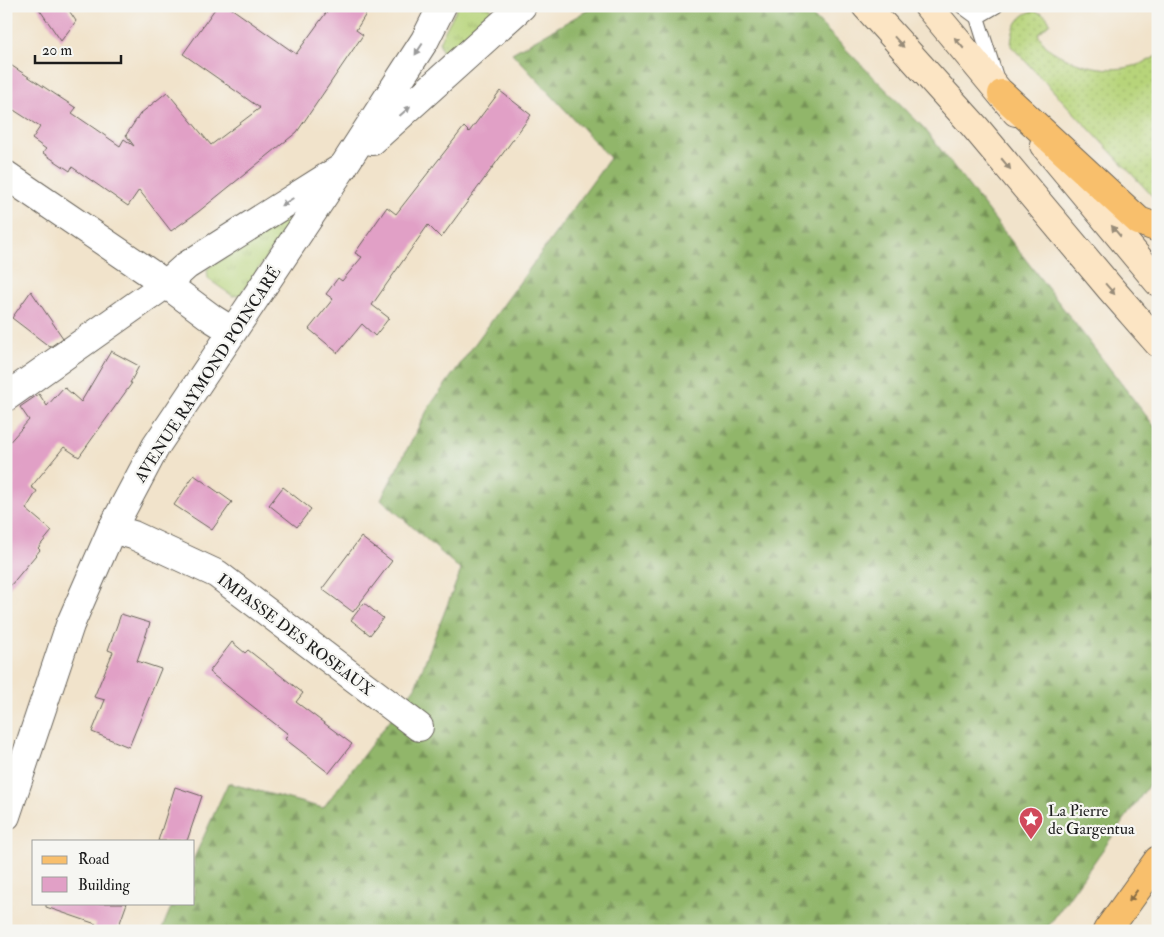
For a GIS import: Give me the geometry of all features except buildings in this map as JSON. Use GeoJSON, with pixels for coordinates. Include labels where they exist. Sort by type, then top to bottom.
{"type":"FeatureCollection","features":[{"type":"Feature","properties":{"kind":"main road"},"geometry":{"type":"LineString","coordinates":[[866,6],[975,127],[1158,343]]}},
{"type":"Feature","properties":{"kind":"main road"},"geometry":{"type":"LineString","coordinates":[[928,6],[1158,282]]}},
{"type":"Feature","properties":{"kind":"main road"},"geometry":{"type":"LineString","coordinates":[[1002,94],[1139,221],[1158,228]]}},
{"type":"Feature","properties":{"kind":"main road"},"geometry":{"type":"LineString","coordinates":[[1108,931],[1158,860]]}},
{"type":"Feature","properties":{"kind":"street","name":"AVENUE RAYMOND POINCARÉ"},"geometry":{"type":"LineString","coordinates":[[6,816],[70,625],[112,529],[156,446],[343,167],[425,40],[442,6]]}},
{"type":"Feature","properties":{"kind":"street","name":"AVENUE RAYMOND POINCARÉ"},"geometry":{"type":"LineString","coordinates":[[343,167],[513,9]]}},
{"type":"Feature","properties":{"kind":"street"},"geometry":{"type":"LineString","coordinates":[[6,397],[166,284],[186,266],[343,167]]}},
{"type":"Feature","properties":{"kind":"street"},"geometry":{"type":"LineString","coordinates":[[6,175],[232,331]]}},
{"type":"Feature","properties":{"kind":"street","name":"IMPASSE DES ROSEAUX"},"geometry":{"type":"LineString","coordinates":[[112,529],[133,535],[218,574],[419,727]]}},
{"type":"Feature","properties":{"kind":"lane"},"geometry":{"type":"LineString","coordinates":[[962,6],[977,17],[1002,94]]}},
{"type":"Feature","properties":{"kind":"lane"},"geometry":{"type":"LineString","coordinates":[[977,17],[996,6]]}},
{"type":"Feature","properties":{"kind":"green space"},"geometry":{"type":"Polygon","coordinates":[[[458,6],[489,6],[492,10],[492,15],[461,42],[447,52],[442,51],[439,42],[458,6]]]}},
{"type":"Feature","properties":{"kind":"green space"},"geometry":{"type":"Polygon","coordinates":[[[595,6],[803,6],[924,128],[1158,431],[1158,772],[1045,931],[161,931],[173,904],[195,904],[195,856],[228,783],[323,808],[415,687],[461,570],[381,499],[429,407],[610,158],[512,53],[595,6]]]}},
{"type":"Feature","properties":{"kind":"green space"},"geometry":{"type":"Polygon","coordinates":[[[1033,11],[1041,13],[1050,23],[1038,34],[1044,44],[1062,56],[1082,64],[1115,69],[1126,68],[1148,61],[1158,55],[1158,202],[1011,46],[1012,34],[1016,24],[1023,16],[1033,11]]]}},
{"type":"Feature","properties":{"kind":"green space"},"geometry":{"type":"Polygon","coordinates":[[[286,217],[289,220],[288,226],[240,295],[233,296],[208,279],[207,269],[251,242],[286,217]]]}},
{"type":"Feature","properties":{"kind":"place","name":"La Pierre de Gargentua"},"geometry":{"type":"Point","coordinates":[1031,840]}}]}
